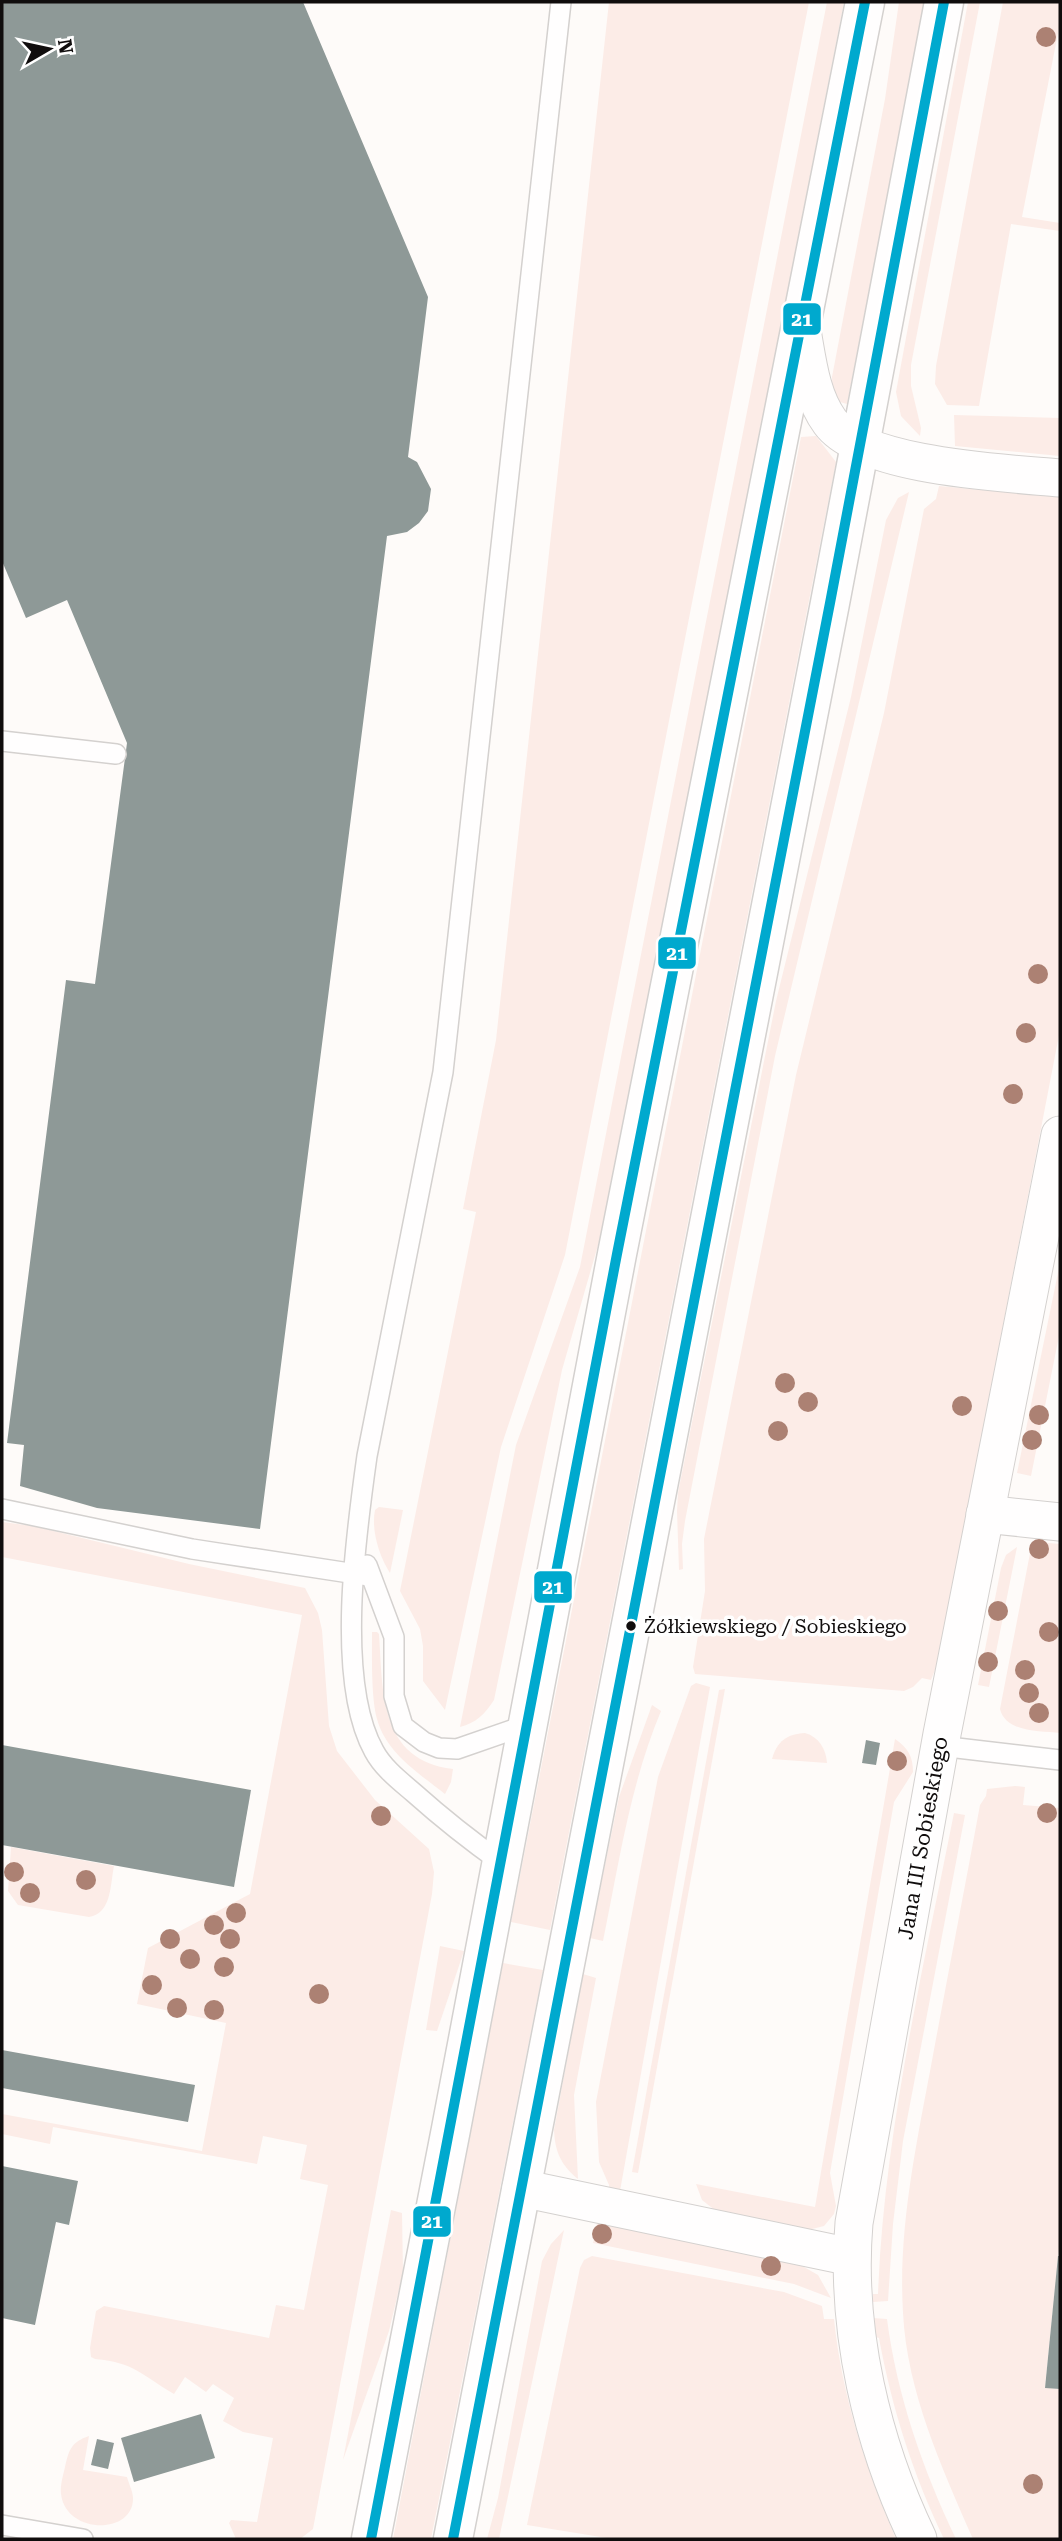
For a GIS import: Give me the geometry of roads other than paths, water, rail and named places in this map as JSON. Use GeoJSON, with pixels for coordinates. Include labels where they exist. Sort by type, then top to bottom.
{"type":"FeatureCollection","features":[{"type":"Feature","properties":{"kind":"main road"},"geometry":{"type":"LineString","coordinates":[[371,2539],[529,1724],[614,1268],[864,2]]}},
{"type":"Feature","properties":{"kind":"main road"},"geometry":{"type":"LineString","coordinates":[[453,2539],[944,2]]}},
{"type":"Feature","properties":{"kind":"street"},"geometry":{"type":"LineString","coordinates":[[801,324],[811,375],[821,404],[831,423],[843,434],[860,443],[919,463],[1060,478]]}},
{"type":"Feature","properties":{"kind":"street","name":"Jana III Sobieskiego"},"geometry":{"type":"LineString","coordinates":[[918,2539],[891,2470],[864,2381],[853,2311],[851,2257],[857,2200],[940,1746],[1060,1135]]}},
{"type":"Feature","properties":{"kind":"street"},"geometry":{"type":"LineString","coordinates":[[985,1514],[1060,1522]]}},
{"type":"Feature","properties":{"kind":"street"},"geometry":{"type":"LineString","coordinates":[[521,2188],[851,2257]]}},
{"type":"Feature","properties":{"kind":"lane"},"geometry":{"type":"LineString","coordinates":[[502,1863],[447,1822],[392,1774],[374,1753],[361,1722],[352,1650],[361,1575],[358,1523],[367,1456],[443,1072],[561,2]]}},
{"type":"Feature","properties":{"kind":"lane"},"geometry":{"type":"LineString","coordinates":[[2,741],[116,754]]}},
{"type":"Feature","properties":{"kind":"lane"},"geometry":{"type":"LineString","coordinates":[[2,1509],[165,1544],[361,1575]]}},
{"type":"Feature","properties":{"kind":"lane"},"geometry":{"type":"LineString","coordinates":[[361,1575],[394,1637],[394,1696],[403,1726],[424,1742],[439,1748],[457,1749],[529,1724]]}},
{"type":"Feature","properties":{"kind":"lane"},"geometry":{"type":"LineString","coordinates":[[940,1746],[1060,1760]]}},
{"type":"Feature","properties":{"kind":"lane"},"geometry":{"type":"LineString","coordinates":[[2,2525],[83,2539]]}},
{"type":"Feature","properties":{"kind":"place","name":"Żółkiewskiego / Sobieskiego"},"geometry":{"type":"Point","coordinates":[631,1626]}}]}
